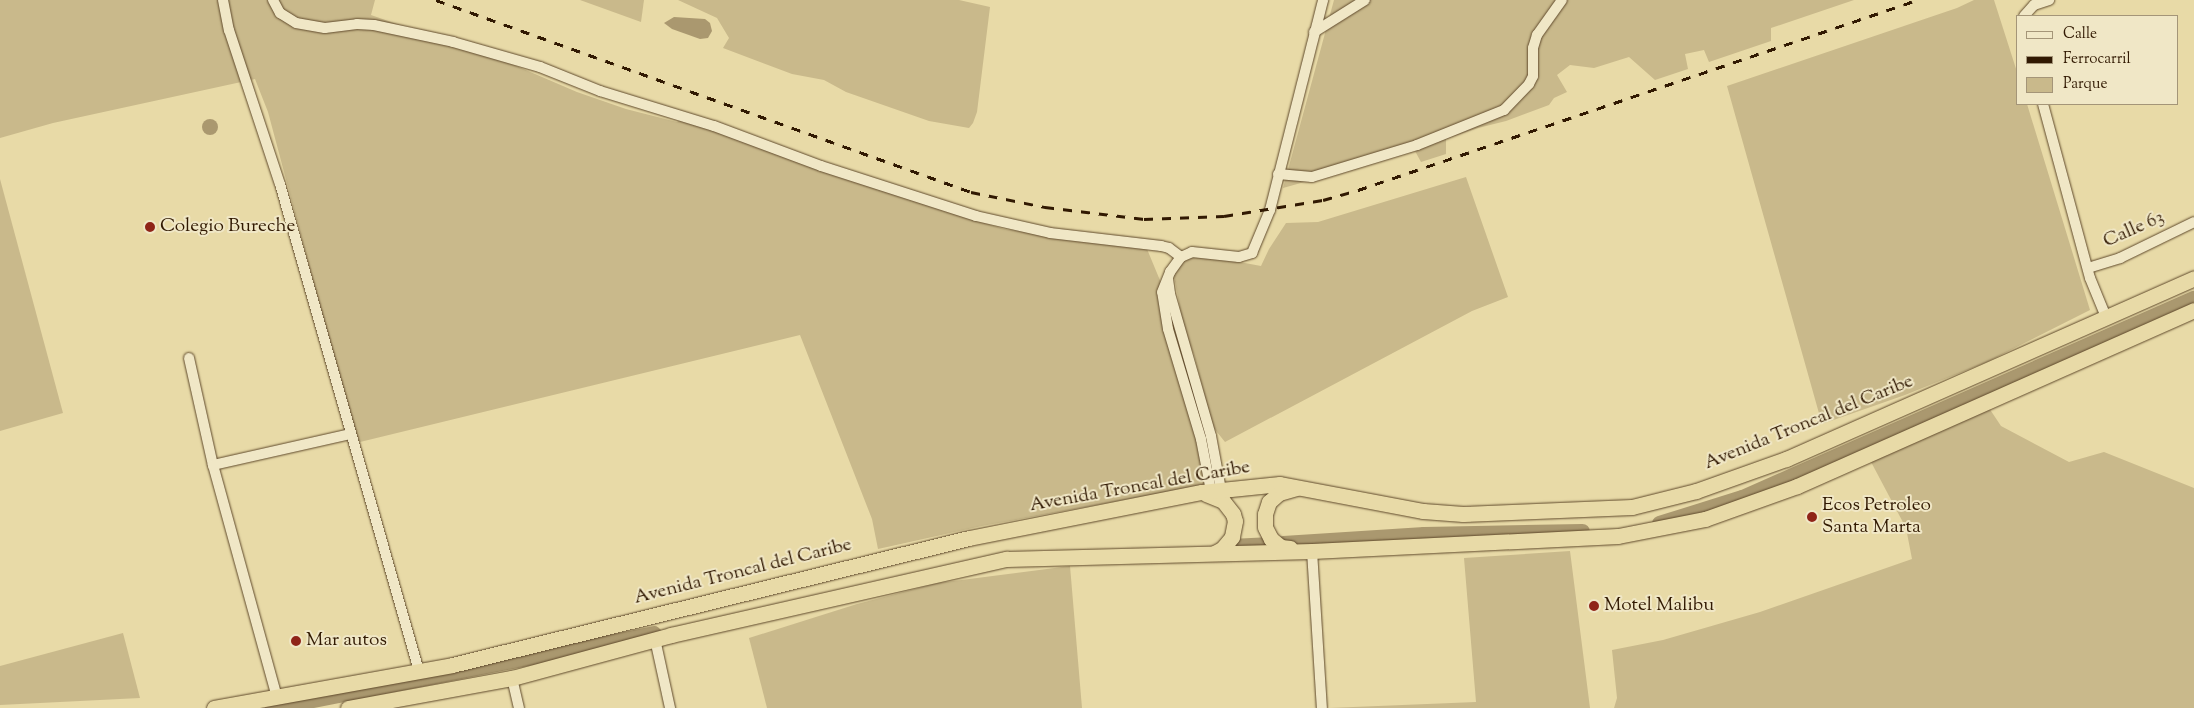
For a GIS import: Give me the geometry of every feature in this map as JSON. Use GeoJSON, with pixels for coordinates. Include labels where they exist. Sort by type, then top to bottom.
{"type":"FeatureCollection","features":[{"type":"Feature","properties":{"kind":"highway","name":"Avenida Troncal del Caribe"},"geometry":{"type":"LineString","coordinates":[[214,708],[452,665],[959,541],[1211,491],[1280,484],[1423,511],[1463,514],[1632,506],[1696,491],[1786,459],[2194,278]]}},
{"type":"Feature","properties":{"kind":"highway"},"geometry":{"type":"LineString","coordinates":[[348,708],[512,678],[655,639],[1006,558],[1312,550],[1618,536],[1705,519],[1805,483],[2194,310]]}},
{"type":"Feature","properties":{"kind":"highway"},"geometry":{"type":"LineString","coordinates":[[1302,487],[1278,493],[1269,502],[1265,514],[1265,527],[1271,539],[1281,547],[1312,550]]}},
{"type":"Feature","properties":{"kind":"highway"},"geometry":{"type":"LineString","coordinates":[[1211,491],[1229,506],[1235,521],[1232,537],[1228,544],[1214,553]]}},
{"type":"Feature","properties":{"kind":"street"},"geometry":{"type":"LineString","coordinates":[[222,0],[229,30],[280,184],[419,671]]}},
{"type":"Feature","properties":{"kind":"street"},"geometry":{"type":"LineString","coordinates":[[273,0],[280,13],[296,23],[325,28],[357,24],[374,25],[453,42],[540,67],[600,90],[714,126],[821,166],[976,216],[1050,233],[1161,246],[1169,248],[1181,257]]}},
{"type":"Feature","properties":{"kind":"street"},"geometry":{"type":"LineString","coordinates":[[1211,491],[1211,436],[1170,294],[1168,279],[1170,272],[1181,257],[1192,252],[1239,257],[1252,253],[1270,210],[1323,0]]}},
{"type":"Feature","properties":{"kind":"street"},"geometry":{"type":"LineString","coordinates":[[1314,32],[1365,0]]}},
{"type":"Feature","properties":{"kind":"street"},"geometry":{"type":"LineString","coordinates":[[1278,174],[1312,176],[1417,145],[1504,110],[1529,84],[1533,76],[1533,48],[1537,35],[1562,0]]}},
{"type":"Feature","properties":{"kind":"street"},"geometry":{"type":"LineString","coordinates":[[2025,15],[2034,6],[2049,0]]}},
{"type":"Feature","properties":{"kind":"street"},"geometry":{"type":"LineString","coordinates":[[2043,105],[2088,268],[2106,317]]}},
{"type":"Feature","properties":{"kind":"street","name":"Calle 63"},"geometry":{"type":"LineString","coordinates":[[2088,268],[2120,258],[2194,222]]}},
{"type":"Feature","properties":{"kind":"street"},"geometry":{"type":"LineString","coordinates":[[189,358],[213,465],[277,697]]}},
{"type":"Feature","properties":{"kind":"street"},"geometry":{"type":"LineString","coordinates":[[213,465],[351,434]]}},
{"type":"Feature","properties":{"kind":"street"},"geometry":{"type":"LineString","coordinates":[[1312,550],[1322,708]]}},
{"type":"Feature","properties":{"kind":"street"},"geometry":{"type":"LineString","coordinates":[[655,639],[670,708]]}},
{"type":"Feature","properties":{"kind":"street"},"geometry":{"type":"LineString","coordinates":[[512,678],[518,708]]}},
{"type":"Feature","properties":{"kind":"green space"},"geometry":{"type":"Polygon","coordinates":[[[0,0],[375,0],[371,15],[514,65],[577,92],[626,109],[677,122],[681,119],[944,211],[1004,229],[1147,249],[1164,290],[1202,419],[1205,485],[982,526],[878,549],[872,519],[800,335],[360,442],[354,434],[268,112],[255,79],[53,123],[0,138],[0,0]]]}},
{"type":"Feature","properties":{"kind":"green space"},"geometry":{"type":"Polygon","coordinates":[[[580,0],[644,0],[641,22],[580,0]]]}},
{"type":"Feature","properties":{"kind":"green space"},"geometry":{"type":"Polygon","coordinates":[[[678,0],[959,0],[990,7],[977,112],[973,123],[969,128],[929,121],[846,92],[824,80],[792,74],[723,48],[729,38],[717,18],[678,0]]]}},
{"type":"Feature","properties":{"kind":"green space"},"geometry":{"type":"Polygon","coordinates":[[[1334,0],[1854,0],[1771,28],[1771,41],[1709,62],[1704,50],[1685,54],[1688,69],[1655,80],[1629,57],[1594,68],[1570,65],[1557,75],[1567,92],[1554,98],[1549,105],[1506,121],[1446,139],[1446,154],[1421,162],[1415,151],[1283,188],[1334,0]]]}},
{"type":"Feature","properties":{"kind":"green space"},"geometry":{"type":"Polygon","coordinates":[[[1974,0],[1994,0],[2016,69],[2016,105],[2027,105],[2090,310],[1987,362],[1905,395],[1822,424],[1727,86],[1957,8],[1974,0]]]}},
{"type":"Feature","properties":{"kind":"green space"},"geometry":{"type":"Polygon","coordinates":[[[1466,177],[1508,297],[1472,311],[1225,442],[1213,427],[1194,355],[1184,330],[1174,276],[1180,266],[1189,258],[1207,256],[1261,266],[1269,249],[1286,223],[1318,222],[1466,177]]]}},
{"type":"Feature","properties":{"kind":"green space"},"geometry":{"type":"Polygon","coordinates":[[[0,179],[63,413],[0,431],[0,179]]]}},
{"type":"Feature","properties":{"kind":"green space"},"geometry":{"type":"Polygon","coordinates":[[[1989,408],[2001,426],[2069,462],[2104,452],[2194,488],[2194,708],[1614,708],[1617,698],[1612,650],[1663,640],[1760,612],[1912,559],[1906,528],[1870,460],[1989,408]]]}},
{"type":"Feature","properties":{"kind":"green space"},"geometry":{"type":"Polygon","coordinates":[[[1570,551],[1590,708],[1329,708],[1476,702],[1464,558],[1570,551]]]}},
{"type":"Feature","properties":{"kind":"green space"},"geometry":{"type":"Polygon","coordinates":[[[1070,566],[1082,708],[767,708],[749,638],[857,604],[938,583],[1070,566]]]}},
{"type":"Feature","properties":{"kind":"green space"},"geometry":{"type":"Polygon","coordinates":[[[123,633],[140,698],[0,705],[0,666],[123,633]]]}},
{"type":"Feature","properties":{"kind":"shaded area"},"geometry":{"type":"Polygon","coordinates":[[[674,17],[705,19],[710,23],[712,31],[708,38],[700,39],[672,29],[664,23],[674,17]]]}},
{"type":"Feature","properties":{"kind":"shaded area"},"geometry":{"type":"Polygon","coordinates":[[[207,119],[213,119],[218,124],[216,133],[207,135],[202,130],[202,124],[207,119]]]}},
{"type":"Feature","properties":{"kind":"waterway"},"geometry":{"type":"LineString","coordinates":[[1659,523],[1742,497],[2194,298]]}},
{"type":"Feature","properties":{"kind":"waterway"},"geometry":{"type":"LineString","coordinates":[[1283,543],[1424,534],[1582,531]]}},
{"type":"Feature","properties":{"kind":"waterway"},"geometry":{"type":"LineString","coordinates":[[1231,546],[1271,544]]}},
{"type":"Feature","properties":{"kind":"waterway"},"geometry":{"type":"LineString","coordinates":[[272,708],[654,633]]}},
{"type":"Feature","properties":{"kind":"railway"},"geometry":{"type":"LineString","coordinates":[[436,0],[971,192],[1045,207],[1144,219],[1224,216],[1323,200],[1358,190],[1917,0]]}},
{"type":"Feature","properties":{"kind":"place","name":"Colegio Bureche"},"geometry":{"type":"Point","coordinates":[150,227]}},
{"type":"Feature","properties":{"kind":"place","name":"Ecos Petroleo Santa Marta"},"geometry":{"type":"Point","coordinates":[1812,517]}},
{"type":"Feature","properties":{"kind":"place","name":"Motel Malibu"},"geometry":{"type":"Point","coordinates":[1594,606]}},
{"type":"Feature","properties":{"kind":"place","name":"Mar autos"},"geometry":{"type":"Point","coordinates":[296,641]}}]}
